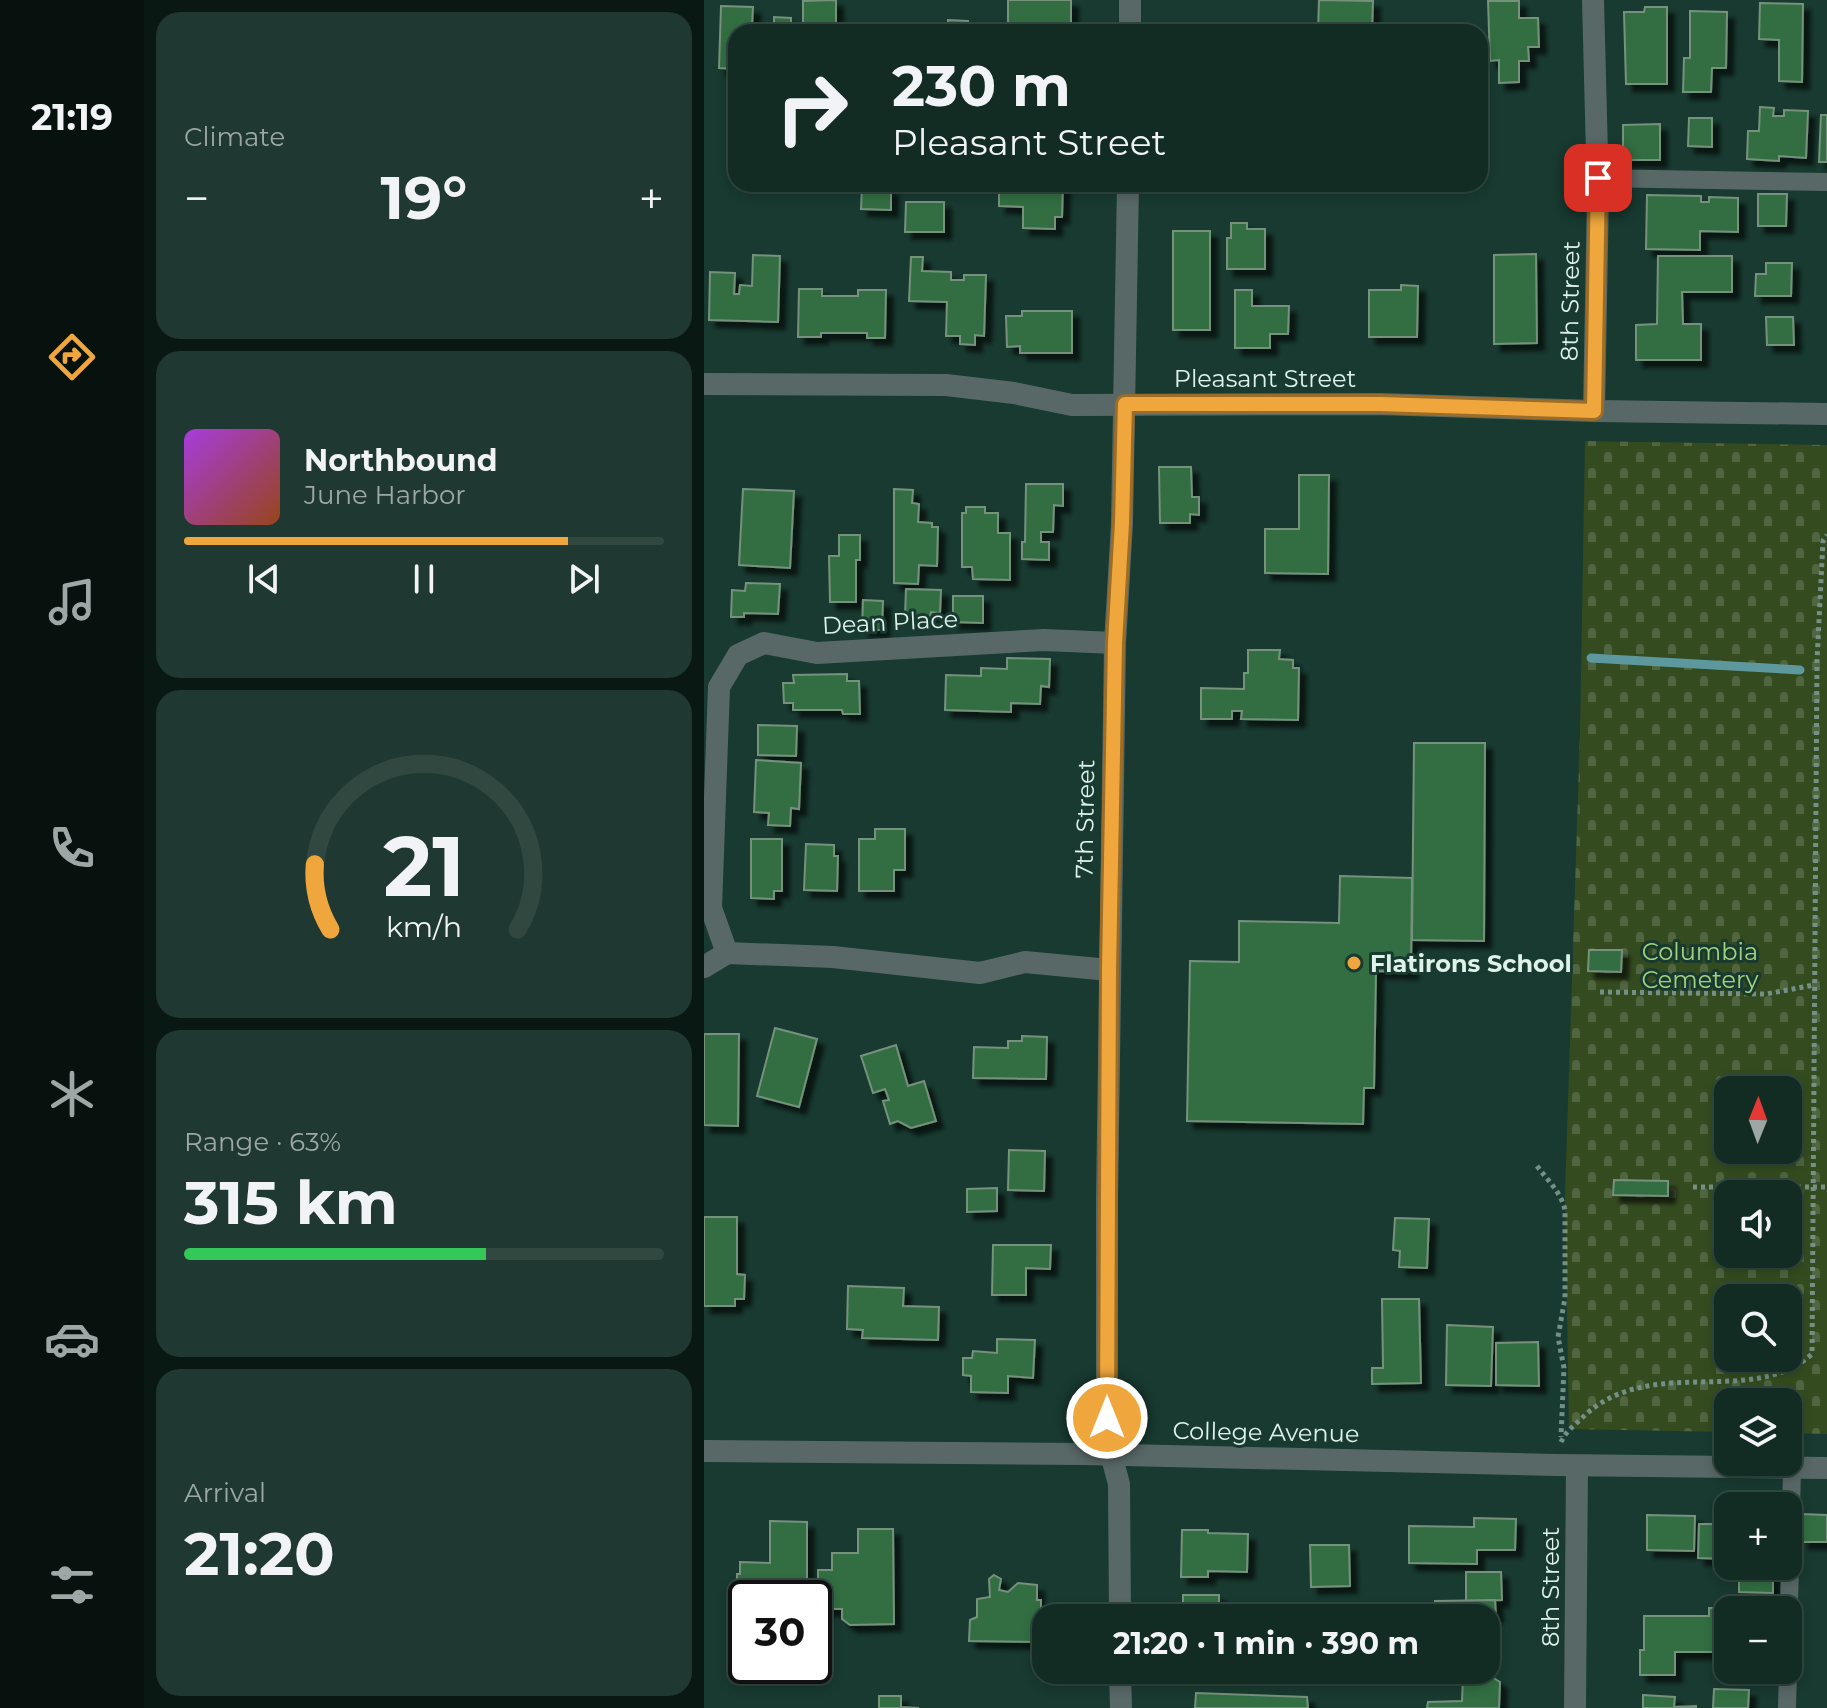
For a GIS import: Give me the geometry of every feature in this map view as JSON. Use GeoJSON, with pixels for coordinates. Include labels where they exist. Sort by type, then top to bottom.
{"type":"FeatureCollection","features":[{"type":"Feature","properties":{"kind":"street"},"geometry":{"type":"LineString","coordinates":[[1130,0],[1130,24]]}},
{"type":"Feature","properties":{"kind":"street","name":"8th Street"},"geometry":{"type":"LineString","coordinates":[[1593,0],[1598,178],[1594,411]]}},
{"type":"Feature","properties":{"kind":"street","name":"7th Street"},"geometry":{"type":"LineString","coordinates":[[1120,1604],[1119,1484],[1111,1454],[1107,1418],[1109,970],[1128,192]]}},
{"type":"Feature","properties":{"kind":"street","name":"Pleasant Street"},"geometry":{"type":"LineString","coordinates":[[704,384],[946,385],[1014,393],[1072,405],[1380,404],[1827,414]]}},
{"type":"Feature","properties":{"kind":"street","name":"Dean Place"},"geometry":{"type":"LineString","coordinates":[[727,953],[711,908],[719,687],[738,655],[764,643],[817,653],[1044,640],[1115,643]]}},
{"type":"Feature","properties":{"kind":"street"},"geometry":{"type":"LineString","coordinates":[[704,967],[727,953],[833,957],[980,973],[1025,962],[1109,970]]}},
{"type":"Feature","properties":{"kind":"street","name":"College Avenue"},"geometry":{"type":"LineString","coordinates":[[704,1451],[1111,1454],[1567,1466],[1714,1467]]}},
{"type":"Feature","properties":{"kind":"street","name":"8th Street"},"geometry":{"type":"LineString","coordinates":[[1567,1466],[1575,1708]]}},
{"type":"Feature","properties":{"kind":"street","name":"College Avenue"},"geometry":{"type":"LineString","coordinates":[[1802,1467],[1827,1468]]}},
{"type":"Feature","properties":{"kind":"street"},"geometry":{"type":"LineString","coordinates":[[1120,1684],[1121,1708]]}},
{"type":"Feature","properties":{"kind":"lane"},"geometry":{"type":"LineString","coordinates":[[1598,178],[1827,182]]}},
{"type":"Feature","properties":{"kind":"lane"},"geometry":{"type":"LineString","coordinates":[[1789,1596],[1792,1476]]}},
{"type":"Feature","properties":{"kind":"lane"},"geometry":{"type":"LineString","coordinates":[[1787,1708],[1788,1684]]}},
{"type":"Feature","properties":{"kind":"path"},"geometry":{"type":"LineString","coordinates":[[1561,1438],[1590,1409],[1617,1394],[1643,1385],[1679,1381],[1720,1382],[1769,1375],[1797,1368],[1812,1354],[1817,661],[1823,541],[1827,535]]}},
{"type":"Feature","properties":{"kind":"path"},"geometry":{"type":"LineString","coordinates":[[1816,802],[1827,802]]}},
{"type":"Feature","properties":{"kind":"path"},"geometry":{"type":"LineString","coordinates":[[1600,992],[1766,994],[1814,985]]}},
{"type":"Feature","properties":{"kind":"path"},"geometry":{"type":"LineString","coordinates":[[1537,1166],[1562,1196],[1565,1210],[1565,1298],[1558,1337],[1564,1368],[1561,1438],[1567,1466]]}},
{"type":"Feature","properties":{"kind":"path"},"geometry":{"type":"LineString","coordinates":[[1693,1187],[1827,1187]]}},
{"type":"Feature","properties":{"kind":"green space","name":"Columbia Cemetery"},"geometry":{"type":"Polygon","coordinates":[[[1585,441],[1827,445],[1827,1434],[1802,1433],[1802,1388],[1714,1388],[1714,1432],[1569,1429],[1565,1193],[1580,733],[1585,441]]]}},
{"type":"Feature","properties":{"kind":"building"},"geometry":{"type":"Polygon","coordinates":[[[836,0],[836,24],[803,24],[803,1],[836,0]]]}},
{"type":"Feature","properties":{"kind":"building"},"geometry":{"type":"Polygon","coordinates":[[[1008,0],[1071,0],[1071,24],[1008,24],[1008,0]]]}},
{"type":"Feature","properties":{"kind":"building"},"geometry":{"type":"Polygon","coordinates":[[[1319,0],[1373,1],[1372,24],[1318,24],[1319,0]]]}},
{"type":"Feature","properties":{"kind":"building"},"geometry":{"type":"Polygon","coordinates":[[[1488,1],[1519,1],[1519,18],[1538,18],[1539,47],[1528,47],[1529,61],[1519,61],[1519,82],[1499,83],[1499,60],[1490,61],[1488,1]]]}},
{"type":"Feature","properties":{"kind":"building"},"geometry":{"type":"Polygon","coordinates":[[[1760,3],[1803,4],[1802,82],[1779,81],[1779,40],[1759,39],[1760,3]]]}},
{"type":"Feature","properties":{"kind":"building"},"geometry":{"type":"Polygon","coordinates":[[[721,6],[753,7],[752,24],[728,24],[728,69],[719,68],[721,6]]]}},
{"type":"Feature","properties":{"kind":"building"},"geometry":{"type":"Polygon","coordinates":[[[1645,7],[1667,7],[1667,84],[1626,84],[1624,12],[1644,12],[1645,7]]]}},
{"type":"Feature","properties":{"kind":"building"},"geometry":{"type":"Polygon","coordinates":[[[1690,11],[1727,12],[1726,68],[1712,68],[1711,92],[1683,92],[1684,58],[1690,58],[1690,11]]]}},
{"type":"Feature","properties":{"kind":"building"},"geometry":{"type":"Polygon","coordinates":[[[774,17],[791,18],[791,24],[774,24],[774,17]]]}},
{"type":"Feature","properties":{"kind":"building"},"geometry":{"type":"Polygon","coordinates":[[[948,20],[968,21],[968,24],[948,24],[948,20]]]}},
{"type":"Feature","properties":{"kind":"building"},"geometry":{"type":"Polygon","coordinates":[[[1760,107],[1774,108],[1773,116],[1784,116],[1784,110],[1808,111],[1806,158],[1779,156],[1779,161],[1747,159],[1748,131],[1759,131],[1760,107]]]}},
{"type":"Feature","properties":{"kind":"building"},"geometry":{"type":"Polygon","coordinates":[[[1821,115],[1827,115],[1827,162],[1819,162],[1821,115]]]}},
{"type":"Feature","properties":{"kind":"building"},"geometry":{"type":"Polygon","coordinates":[[[1689,118],[1712,118],[1712,147],[1688,146],[1689,118]]]}},
{"type":"Feature","properties":{"kind":"building"},"geometry":{"type":"Polygon","coordinates":[[[1660,124],[1660,160],[1623,160],[1623,125],[1660,124]]]}},
{"type":"Feature","properties":{"kind":"building"},"geometry":{"type":"Polygon","coordinates":[[[862,192],[891,192],[891,210],[861,209],[862,192]]]}},
{"type":"Feature","properties":{"kind":"building"},"geometry":{"type":"Polygon","coordinates":[[[999,192],[1063,192],[1062,217],[1055,217],[1055,229],[1023,228],[1023,207],[999,206],[999,192]]]}},
{"type":"Feature","properties":{"kind":"building"},"geometry":{"type":"Polygon","coordinates":[[[1758,194],[1787,194],[1786,226],[1758,226],[1758,194]]]}},
{"type":"Feature","properties":{"kind":"building"},"geometry":{"type":"Polygon","coordinates":[[[1647,195],[1701,196],[1701,202],[1709,202],[1709,197],[1738,198],[1738,232],[1700,231],[1700,250],[1646,249],[1647,195]]]}},
{"type":"Feature","properties":{"kind":"building"},"geometry":{"type":"Polygon","coordinates":[[[906,202],[944,202],[944,232],[905,232],[906,202]]]}},
{"type":"Feature","properties":{"kind":"building"},"geometry":{"type":"Polygon","coordinates":[[[1231,223],[1247,223],[1247,229],[1265,229],[1265,269],[1227,269],[1227,238],[1231,238],[1231,223]]]}},
{"type":"Feature","properties":{"kind":"building"},"geometry":{"type":"Polygon","coordinates":[[[1173,231],[1210,231],[1210,330],[1173,330],[1173,231]]]}},
{"type":"Feature","properties":{"kind":"building"},"geometry":{"type":"Polygon","coordinates":[[[1536,254],[1537,343],[1494,344],[1494,255],[1536,254]]]}},
{"type":"Feature","properties":{"kind":"building"},"geometry":{"type":"Polygon","coordinates":[[[753,255],[780,256],[778,322],[709,320],[710,272],[735,273],[734,294],[739,294],[740,285],[752,286],[753,255]]]}},
{"type":"Feature","properties":{"kind":"building"},"geometry":{"type":"Polygon","coordinates":[[[1658,256],[1732,256],[1732,292],[1682,292],[1683,324],[1701,324],[1701,360],[1636,360],[1636,325],[1657,324],[1658,256]]]}},
{"type":"Feature","properties":{"kind":"building"},"geometry":{"type":"Polygon","coordinates":[[[911,257],[923,257],[922,271],[951,272],[951,280],[964,280],[964,275],[986,275],[984,336],[975,335],[975,345],[960,344],[960,336],[946,336],[947,302],[909,301],[911,257]]]}},
{"type":"Feature","properties":{"kind":"building"},"geometry":{"type":"Polygon","coordinates":[[[1766,263],[1792,263],[1791,296],[1755,296],[1756,274],[1766,274],[1766,263]]]}},
{"type":"Feature","properties":{"kind":"building"},"geometry":{"type":"Polygon","coordinates":[[[1401,285],[1418,286],[1417,337],[1369,337],[1369,290],[1401,290],[1401,285]]]}},
{"type":"Feature","properties":{"kind":"building"},"geometry":{"type":"Polygon","coordinates":[[[799,289],[822,289],[822,296],[858,296],[858,290],[886,290],[885,338],[867,338],[867,333],[821,333],[821,337],[798,337],[799,289]]]}},
{"type":"Feature","properties":{"kind":"building"},"geometry":{"type":"Polygon","coordinates":[[[1235,290],[1252,290],[1252,306],[1289,306],[1288,334],[1270,334],[1270,348],[1235,348],[1235,290]]]}},
{"type":"Feature","properties":{"kind":"building"},"geometry":{"type":"Polygon","coordinates":[[[1022,311],[1072,311],[1072,353],[1020,353],[1020,346],[1007,347],[1006,316],[1022,316],[1022,311]]]}},
{"type":"Feature","properties":{"kind":"building"},"geometry":{"type":"Polygon","coordinates":[[[1766,317],[1793,317],[1794,345],[1767,345],[1766,317]]]}},
{"type":"Feature","properties":{"kind":"building"},"geometry":{"type":"Polygon","coordinates":[[[1159,467],[1191,467],[1192,497],[1199,497],[1199,515],[1190,514],[1190,523],[1160,523],[1159,467]]]}},
{"type":"Feature","properties":{"kind":"building"},"geometry":{"type":"Polygon","coordinates":[[[1299,475],[1329,475],[1328,574],[1265,573],[1265,529],[1299,529],[1299,475]]]}},
{"type":"Feature","properties":{"kind":"building"},"geometry":{"type":"Polygon","coordinates":[[[1026,484],[1063,484],[1063,506],[1054,505],[1053,532],[1041,532],[1041,542],[1049,542],[1049,560],[1022,559],[1026,484]]]}},
{"type":"Feature","properties":{"kind":"building"},"geometry":{"type":"Polygon","coordinates":[[[743,489],[794,491],[790,568],[739,565],[743,489]]]}},
{"type":"Feature","properties":{"kind":"building"},"geometry":{"type":"Polygon","coordinates":[[[894,489],[913,490],[912,503],[919,504],[918,522],[932,523],[932,527],[938,527],[937,566],[919,565],[918,584],[894,583],[894,489]]]}},
{"type":"Feature","properties":{"kind":"building"},"geometry":{"type":"Polygon","coordinates":[[[966,507],[985,507],[985,513],[998,513],[998,533],[1010,533],[1010,580],[973,579],[972,567],[962,567],[962,513],[966,513],[966,507]]]}},
{"type":"Feature","properties":{"kind":"building"},"geometry":{"type":"Polygon","coordinates":[[[839,535],[860,535],[860,560],[856,560],[856,602],[830,602],[829,556],[839,556],[839,535]]]}},
{"type":"Feature","properties":{"kind":"building"},"geometry":{"type":"Polygon","coordinates":[[[746,583],[780,584],[778,614],[744,613],[744,617],[731,617],[732,590],[745,591],[746,583]]]}},
{"type":"Feature","properties":{"kind":"building"},"geometry":{"type":"Polygon","coordinates":[[[906,589],[941,590],[940,613],[931,612],[930,617],[905,616],[906,589]]]}},
{"type":"Feature","properties":{"kind":"building"},"geometry":{"type":"Polygon","coordinates":[[[953,596],[983,596],[983,623],[953,622],[953,596]]]}},
{"type":"Feature","properties":{"kind":"building"},"geometry":{"type":"Polygon","coordinates":[[[863,600],[883,601],[882,630],[862,630],[863,600]]]}},
{"type":"Feature","properties":{"kind":"building"},"geometry":{"type":"Polygon","coordinates":[[[1248,650],[1280,650],[1279,659],[1293,660],[1293,668],[1299,668],[1298,720],[1241,719],[1242,711],[1232,711],[1232,719],[1201,719],[1201,688],[1244,689],[1248,650]]]}},
{"type":"Feature","properties":{"kind":"building"},"geometry":{"type":"Polygon","coordinates":[[[1007,658],[1050,659],[1049,687],[1041,686],[1040,704],[1011,703],[1011,712],[945,710],[946,675],[981,676],[981,668],[1007,669],[1007,658]]]}},
{"type":"Feature","properties":{"kind":"building"},"geometry":{"type":"Polygon","coordinates":[[[847,674],[847,681],[859,681],[860,714],[843,714],[842,710],[793,710],[793,703],[784,703],[783,683],[794,683],[793,675],[847,674]]]}},
{"type":"Feature","properties":{"kind":"building"},"geometry":{"type":"Polygon","coordinates":[[[758,725],[797,726],[796,756],[758,755],[758,725]]]}},
{"type":"Feature","properties":{"kind":"building"},"geometry":{"type":"Polygon","coordinates":[[[1414,743],[1485,743],[1484,941],[1412,940],[1414,743]]]}},
{"type":"Feature","properties":{"kind":"building"},"geometry":{"type":"Polygon","coordinates":[[[756,760],[801,763],[799,809],[791,808],[790,826],[768,825],[769,813],[754,812],[756,760]]]}},
{"type":"Feature","properties":{"kind":"building"},"geometry":{"type":"Polygon","coordinates":[[[875,829],[905,829],[905,870],[894,870],[894,891],[859,891],[859,839],[875,839],[875,829]]]}},
{"type":"Feature","properties":{"kind":"building"},"geometry":{"type":"Polygon","coordinates":[[[751,839],[782,839],[782,891],[774,891],[774,899],[751,898],[751,839]]]}},
{"type":"Feature","properties":{"kind":"building"},"geometry":{"type":"Polygon","coordinates":[[[806,844],[834,845],[834,856],[838,856],[837,891],[804,890],[806,844]]]}},
{"type":"Feature","properties":{"kind":"building"},"geometry":{"type":"Polygon","coordinates":[[[1340,876],[1412,878],[1411,972],[1376,971],[1374,1088],[1364,1088],[1363,1124],[1187,1121],[1190,961],[1239,962],[1239,921],[1339,923],[1340,876]]]}},
{"type":"Feature","properties":{"kind":"building"},"geometry":{"type":"Polygon","coordinates":[[[1589,950],[1622,950],[1621,972],[1588,971],[1589,950]]]}},
{"type":"Feature","properties":{"kind":"building"},"geometry":{"type":"Polygon","coordinates":[[[775,1028],[817,1039],[799,1107],[757,1096],[775,1028]]]}},
{"type":"Feature","properties":{"kind":"building"},"geometry":{"type":"Polygon","coordinates":[[[704,1034],[739,1034],[738,1126],[704,1125],[704,1034]]]}},
{"type":"Feature","properties":{"kind":"building"},"geometry":{"type":"Polygon","coordinates":[[[1022,1036],[1047,1037],[1046,1079],[973,1078],[974,1047],[1008,1048],[1008,1041],[1022,1041],[1022,1036]]]}},
{"type":"Feature","properties":{"kind":"building"},"geometry":{"type":"Polygon","coordinates":[[[896,1045],[908,1086],[924,1081],[936,1121],[911,1128],[898,1121],[890,1124],[883,1101],[889,1100],[885,1089],[873,1093],[861,1056],[896,1045]]]}},
{"type":"Feature","properties":{"kind":"building"},"geometry":{"type":"Polygon","coordinates":[[[1009,1150],[1045,1151],[1044,1191],[1008,1190],[1009,1150]]]}},
{"type":"Feature","properties":{"kind":"building"},"geometry":{"type":"Polygon","coordinates":[[[1614,1180],[1668,1181],[1668,1196],[1613,1195],[1614,1180]]]}},
{"type":"Feature","properties":{"kind":"building"},"geometry":{"type":"Polygon","coordinates":[[[997,1188],[997,1211],[967,1212],[967,1189],[997,1188]]]}},
{"type":"Feature","properties":{"kind":"building"},"geometry":{"type":"Polygon","coordinates":[[[704,1217],[737,1217],[737,1274],[745,1275],[744,1299],[735,1299],[735,1306],[704,1306],[704,1217]]]}},
{"type":"Feature","properties":{"kind":"building"},"geometry":{"type":"Polygon","coordinates":[[[1395,1218],[1429,1219],[1427,1268],[1399,1267],[1400,1251],[1393,1250],[1395,1218]]]}},
{"type":"Feature","properties":{"kind":"building"},"geometry":{"type":"Polygon","coordinates":[[[993,1245],[1051,1245],[1050,1269],[1026,1268],[1026,1295],[992,1295],[993,1245]]]}},
{"type":"Feature","properties":{"kind":"building"},"geometry":{"type":"Polygon","coordinates":[[[848,1286],[904,1288],[903,1306],[939,1307],[938,1340],[862,1338],[863,1330],[847,1329],[848,1286]]]}},
{"type":"Feature","properties":{"kind":"building"},"geometry":{"type":"Polygon","coordinates":[[[1382,1299],[1419,1299],[1421,1383],[1372,1384],[1372,1368],[1383,1368],[1382,1299]]]}},
{"type":"Feature","properties":{"kind":"building"},"geometry":{"type":"Polygon","coordinates":[[[1447,1325],[1493,1327],[1491,1386],[1446,1385],[1447,1325]]]}},
{"type":"Feature","properties":{"kind":"building"},"geometry":{"type":"Polygon","coordinates":[[[997,1339],[1035,1340],[1033,1378],[1008,1376],[1008,1393],[971,1392],[971,1376],[963,1375],[963,1358],[972,1358],[973,1351],[997,1353],[997,1339]]]}},
{"type":"Feature","properties":{"kind":"building"},"geometry":{"type":"Polygon","coordinates":[[[1538,1342],[1539,1386],[1496,1385],[1496,1343],[1538,1342]]]}},
{"type":"Feature","properties":{"kind":"building"},"geometry":{"type":"Polygon","coordinates":[[[1802,1514],[1827,1515],[1827,1542],[1802,1542],[1802,1514]]]}},
{"type":"Feature","properties":{"kind":"building"},"geometry":{"type":"Polygon","coordinates":[[[1647,1515],[1695,1516],[1694,1551],[1647,1550],[1647,1515]]]}},
{"type":"Feature","properties":{"kind":"building"},"geometry":{"type":"Polygon","coordinates":[[[1474,1518],[1516,1519],[1515,1550],[1477,1550],[1477,1564],[1409,1563],[1409,1526],[1474,1527],[1474,1518]]]}},
{"type":"Feature","properties":{"kind":"building"},"geometry":{"type":"Polygon","coordinates":[[[770,1521],[807,1522],[807,1580],[737,1580],[740,1562],[770,1563],[770,1521]]]}},
{"type":"Feature","properties":{"kind":"building"},"geometry":{"type":"Polygon","coordinates":[[[1699,1524],[1714,1524],[1714,1559],[1698,1558],[1699,1524]]]}},
{"type":"Feature","properties":{"kind":"building"},"geometry":{"type":"Polygon","coordinates":[[[858,1529],[893,1529],[894,1624],[850,1625],[842,1619],[842,1609],[832,1609],[832,1580],[818,1580],[818,1570],[832,1570],[832,1553],[858,1553],[858,1529]]]}},
{"type":"Feature","properties":{"kind":"building"},"geometry":{"type":"Polygon","coordinates":[[[1182,1530],[1248,1534],[1247,1572],[1208,1571],[1208,1577],[1181,1577],[1182,1530]]]}},
{"type":"Feature","properties":{"kind":"building"},"geometry":{"type":"Polygon","coordinates":[[[1310,1545],[1349,1545],[1350,1586],[1311,1587],[1310,1545]]]}},
{"type":"Feature","properties":{"kind":"building"},"geometry":{"type":"Polygon","coordinates":[[[1466,1572],[1501,1572],[1502,1600],[1466,1601],[1466,1572]]]}},
{"type":"Feature","properties":{"kind":"building"},"geometry":{"type":"Polygon","coordinates":[[[994,1575],[1001,1579],[999,1590],[1008,1592],[1018,1583],[1037,1585],[1037,1600],[1041,1600],[1041,1604],[1032,1604],[1032,1642],[969,1641],[970,1620],[977,1617],[977,1599],[990,1597],[989,1579],[994,1575]]]}},
{"type":"Feature","properties":{"kind":"building"},"geometry":{"type":"Polygon","coordinates":[[[1739,1580],[1773,1580],[1773,1593],[1739,1592],[1739,1580]]]}},
{"type":"Feature","properties":{"kind":"building"},"geometry":{"type":"Polygon","coordinates":[[[1183,1595],[1219,1595],[1219,1604],[1183,1604],[1183,1595]]]}},
{"type":"Feature","properties":{"kind":"building"},"geometry":{"type":"Polygon","coordinates":[[[1495,1600],[1495,1604],[1435,1604],[1435,1601],[1495,1600]]]}},
{"type":"Feature","properties":{"kind":"building"},"geometry":{"type":"Polygon","coordinates":[[[1709,1608],[1714,1608],[1714,1652],[1675,1652],[1675,1675],[1640,1675],[1644,1616],[1709,1616],[1709,1608]]]}},
{"type":"Feature","properties":{"kind":"building"},"geometry":{"type":"Polygon","coordinates":[[[1463,1684],[1500,1684],[1499,1708],[1427,1708],[1428,1702],[1462,1701],[1463,1684]]]}},
{"type":"Feature","properties":{"kind":"building"},"geometry":{"type":"Polygon","coordinates":[[[1714,1689],[1749,1690],[1748,1708],[1713,1708],[1714,1689]]]}},
{"type":"Feature","properties":{"kind":"building"},"geometry":{"type":"Polygon","coordinates":[[[1196,1693],[1307,1697],[1308,1708],[1195,1708],[1196,1693]]]}},
{"type":"Feature","properties":{"kind":"building"},"geometry":{"type":"Polygon","coordinates":[[[1643,1695],[1675,1697],[1674,1707],[1696,1708],[1643,1708],[1643,1695]]]}},
{"type":"Feature","properties":{"kind":"building"},"geometry":{"type":"Polygon","coordinates":[[[879,1696],[901,1696],[901,1707],[919,1708],[879,1708],[879,1696]]]}},
{"type":"Feature","properties":{"kind":"waterway"},"geometry":{"type":"LineString","coordinates":[[1591,658],[1800,670]]}},
{"type":"Feature","properties":{"kind":"place","name":"Flatirons School"},"geometry":{"type":"Point","coordinates":[1354,963]}},
{"type":"Feature","properties":{"kind":"route"},"geometry":{"type":"LineString","coordinates":[[1107,1418],[1109,970],[1115,643],[1125,404],[1380,404],[1594,411],[1598,178]]}}]}
